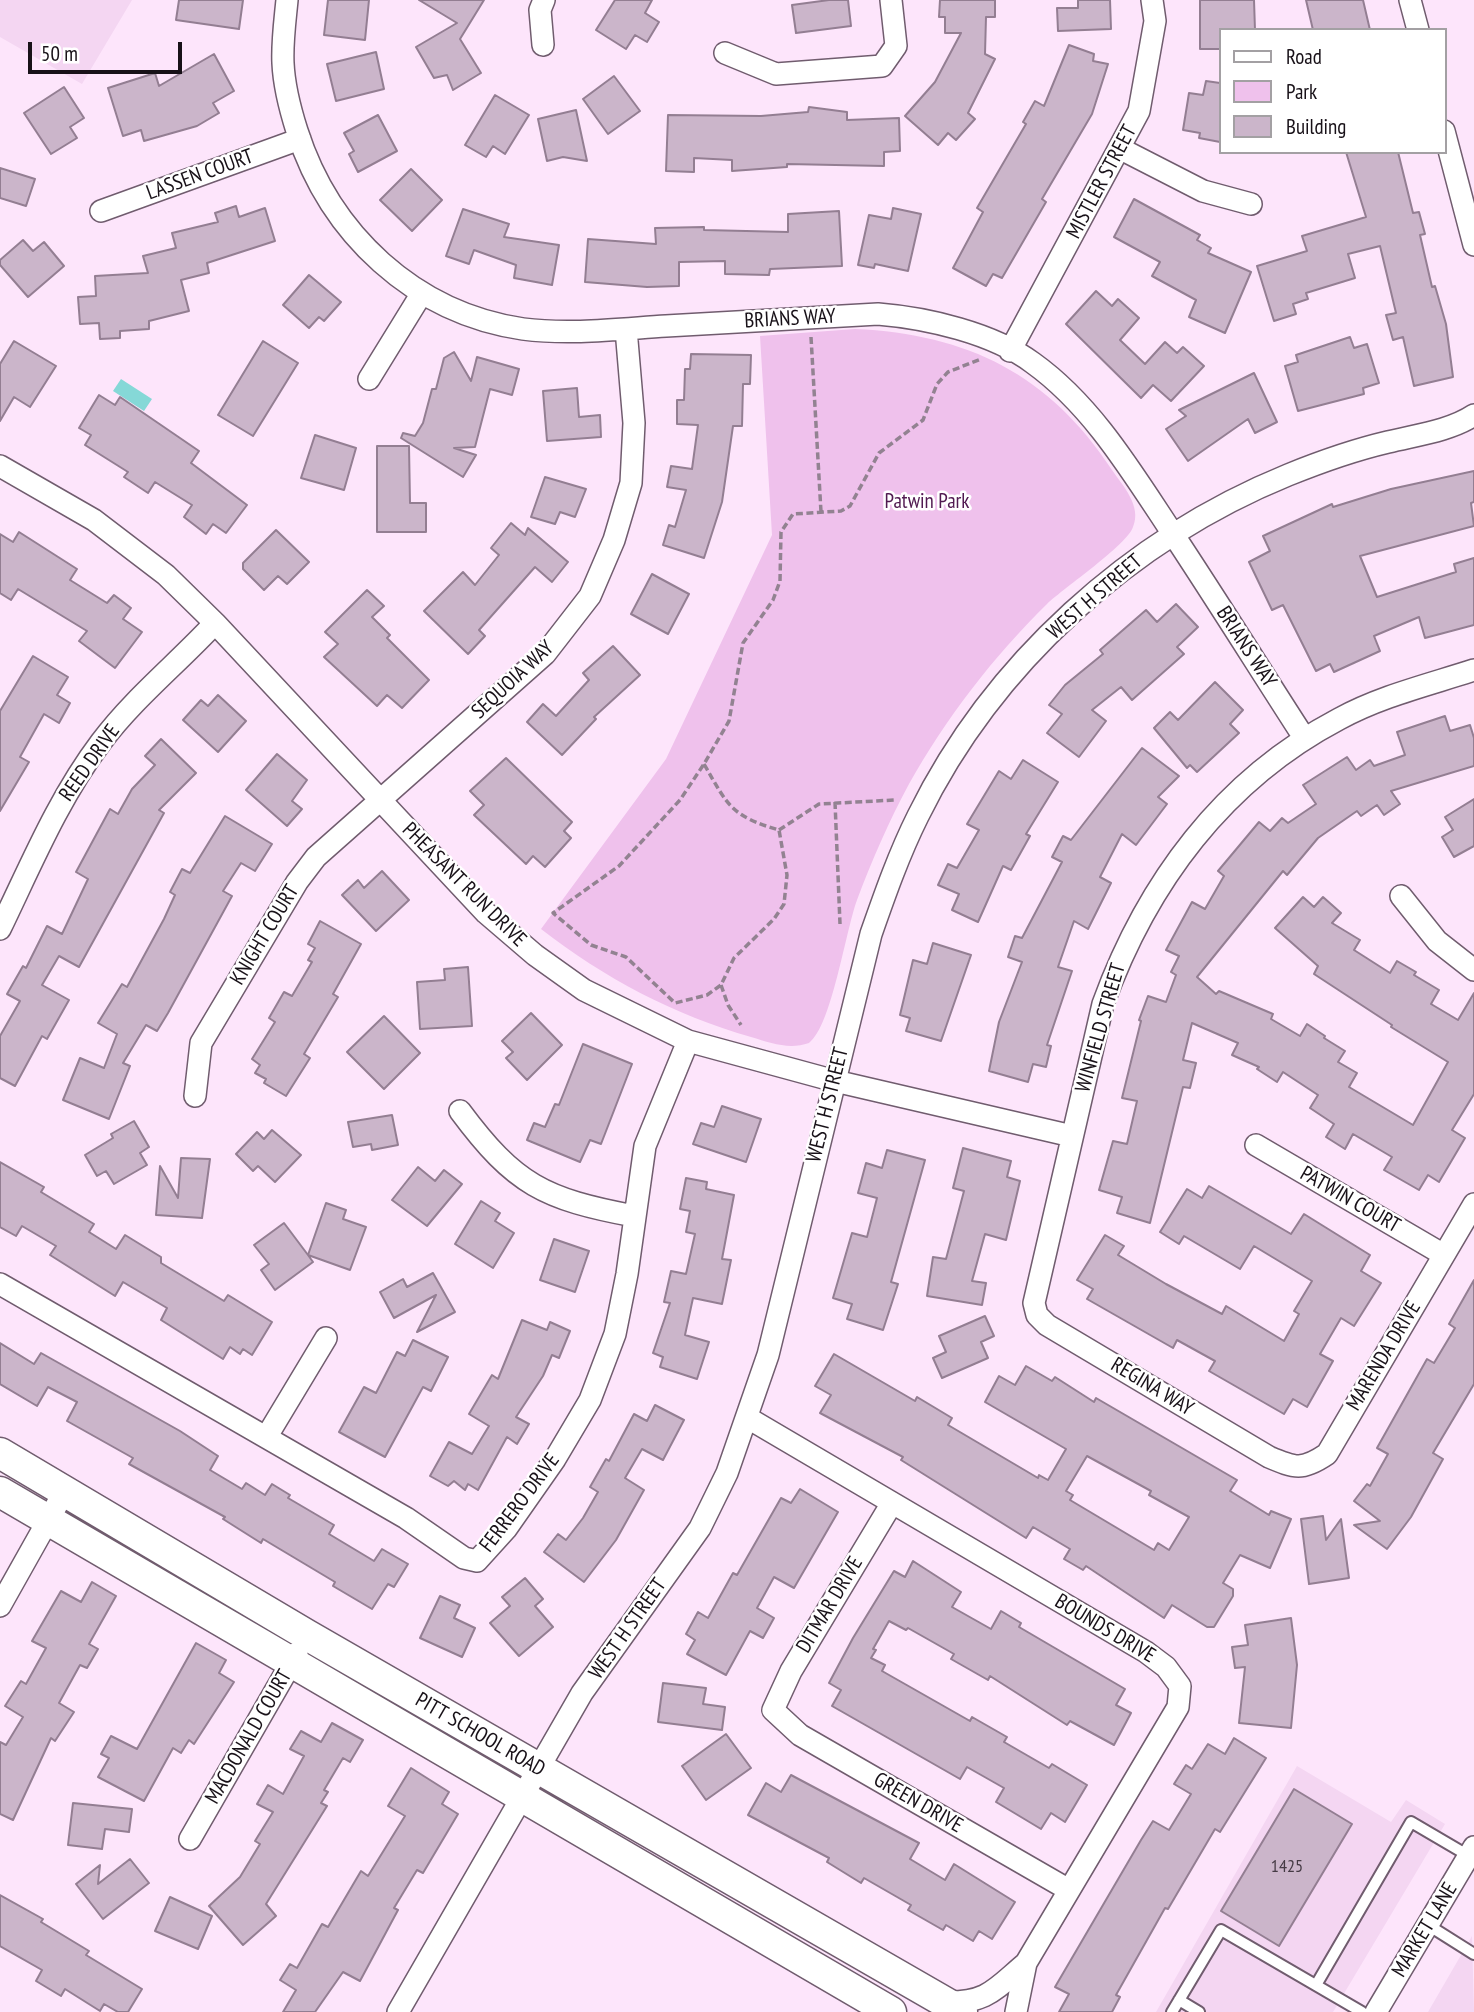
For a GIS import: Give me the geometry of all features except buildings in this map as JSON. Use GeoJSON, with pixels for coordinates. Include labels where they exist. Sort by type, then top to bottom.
{"type":"FeatureCollection","features":[{"type":"Feature","properties":{"kind":"main road","name":"PITT SCHOOL ROAD"},"geometry":{"type":"LineString","coordinates":[[0,1453],[307,1635],[954,2007]]}},
{"type":"Feature","properties":{"kind":"main road","name":"PITT SCHOOL ROAD"},"geometry":{"type":"LineString","coordinates":[[0,1492],[891,2012]]}},
{"type":"Feature","properties":{"kind":"street","name":"BRIANS WAY"},"geometry":{"type":"LineString","coordinates":[[287,0],[283,65],[288,103],[312,173],[342,223],[374,258],[422,293],[479,318],[524,329],[564,331],[878,314],[925,320],[963,331],[1032,362],[1074,398],[1110,442],[1173,534],[1305,739]]}},
{"type":"Feature","properties":{"kind":"street"},"geometry":{"type":"LineString","coordinates":[[543,45],[540,10],[544,0]]}},
{"type":"Feature","properties":{"kind":"street"},"geometry":{"type":"LineString","coordinates":[[725,53],[776,74],[882,66],[896,46],[891,0]]}},
{"type":"Feature","properties":{"kind":"street","name":"MISTLER STREET"},"geometry":{"type":"LineString","coordinates":[[1010,351],[1121,149],[1139,111],[1155,21],[1153,0]]}},
{"type":"Feature","properties":{"kind":"street"},"geometry":{"type":"LineString","coordinates":[[1410,0],[1417,28]]}},
{"type":"Feature","properties":{"kind":"street","name":"LASSEN COURT"},"geometry":{"type":"LineString","coordinates":[[101,211],[300,139]]}},
{"type":"Feature","properties":{"kind":"street"},"geometry":{"type":"LineString","coordinates":[[1446,139],[1474,246]]}},
{"type":"Feature","properties":{"kind":"street"},"geometry":{"type":"LineString","coordinates":[[1121,149],[1203,191],[1251,204]]}},
{"type":"Feature","properties":{"kind":"street"},"geometry":{"type":"LineString","coordinates":[[369,379],[422,293]]}},
{"type":"Feature","properties":{"kind":"street","name":"SEQUOIA WAY"},"geometry":{"type":"LineString","coordinates":[[380,800],[545,654],[590,596],[614,540],[631,483],[634,423],[626,329]]}},
{"type":"Feature","properties":{"kind":"street","name":"WEST H STREET"},"geometry":{"type":"LineString","coordinates":[[398,2012],[582,1693],[700,1528],[727,1473],[768,1354],[871,934],[892,871],[919,814],[978,717],[1051,633],[1124,569],[1173,534],[1245,494],[1290,474],[1474,415]]}},
{"type":"Feature","properties":{"kind":"street","name":"PHEASANT RUN DRIVE"},"geometry":{"type":"LineString","coordinates":[[0,466],[94,520],[166,575],[215,623],[486,913],[535,955],[584,990],[688,1041],[835,1081],[1072,1136]]}},
{"type":"Feature","properties":{"kind":"street","name":"REED DRIVE"},"geometry":{"type":"LineString","coordinates":[[0,929],[62,800],[102,741],[148,688],[215,623]]}},
{"type":"Feature","properties":{"kind":"street","name":"WINFIELD STREET"},"geometry":{"type":"LineString","coordinates":[[1037,1315],[1035,1292],[1103,1004],[1120,957],[1145,908],[1181,853],[1215,811],[1260,771],[1305,739],[1339,718],[1399,693],[1474,670]]}},
{"type":"Feature","properties":{"kind":"street","name":"KNIGHT COURT"},"geometry":{"type":"LineString","coordinates":[[195,1096],[201,1043],[297,881],[316,857],[380,800]]}},
{"type":"Feature","properties":{"kind":"street"},"geometry":{"type":"LineString","coordinates":[[1401,896],[1437,941],[1474,970]]}},
{"type":"Feature","properties":{"kind":"street","name":"FERRERO DRIVE"},"geometry":{"type":"LineString","coordinates":[[0,1284],[406,1518],[464,1558],[477,1561],[506,1529],[555,1459],[590,1400],[615,1334],[645,1146],[688,1041]]}},
{"type":"Feature","properties":{"kind":"street"},"geometry":{"type":"LineString","coordinates":[[460,1111],[488,1148],[516,1176],[544,1193],[579,1206],[634,1216]]}},
{"type":"Feature","properties":{"kind":"street","name":"PATWIN COURT"},"geometry":{"type":"LineString","coordinates":[[1256,1145],[1444,1255]]}},
{"type":"Feature","properties":{"kind":"street","name":"MARENDA DRIVE"},"geometry":{"type":"LineString","coordinates":[[1269,1457],[1293,1467],[1310,1465],[1326,1454],[1474,1205]]}},
{"type":"Feature","properties":{"kind":"street","name":"REGINA WAY"},"geometry":{"type":"LineString","coordinates":[[1037,1315],[1047,1325],[1269,1457]]}},
{"type":"Feature","properties":{"kind":"street"},"geometry":{"type":"LineString","coordinates":[[267,1436],[326,1338]]}},
{"type":"Feature","properties":{"kind":"street","name":"BOUNDS DRIVE"},"geometry":{"type":"LineString","coordinates":[[748,1418],[1146,1653],[1166,1667],[1180,1686],[1178,1707],[1026,1963],[1016,2012]]}},
{"type":"Feature","properties":{"kind":"street"},"geometry":{"type":"LineString","coordinates":[[0,1606],[64,1492]]}},
{"type":"Feature","properties":{"kind":"street","name":"DITMAR DRIVE"},"geometry":{"type":"LineString","coordinates":[[773,1710],[791,1671],[892,1503]]}},
{"type":"Feature","properties":{"kind":"street","name":"MACDONALD COURT"},"geometry":{"type":"LineString","coordinates":[[190,1839],[307,1635]]}},
{"type":"Feature","properties":{"kind":"street","name":"GREEN DRIVE"},"geometry":{"type":"LineString","coordinates":[[773,1710],[800,1735],[1069,1891]]}},
{"type":"Feature","properties":{"kind":"street","name":"MARKET LANE"},"geometry":{"type":"LineString","coordinates":[[1376,2012],[1471,1852]]}},
{"type":"Feature","properties":{"kind":"street","name":"BOUNDS DRIVE"},"geometry":{"type":"LineString","coordinates":[[954,2007],[985,1997],[1026,1963]]}},
{"type":"Feature","properties":{"kind":"lane"},"geometry":{"type":"LineString","coordinates":[[1315,1985],[1411,1822],[1471,1852]]}},
{"type":"Feature","properties":{"kind":"lane"},"geometry":{"type":"LineString","coordinates":[[1428,1925],[1474,1954]]}},
{"type":"Feature","properties":{"kind":"lane"},"geometry":{"type":"LineString","coordinates":[[1172,2012],[1221,1930],[1362,2012]]}},
{"type":"Feature","properties":{"kind":"lane"},"geometry":{"type":"LineString","coordinates":[[1179,2000],[1199,2012]]}},
{"type":"Feature","properties":{"kind":"path"},"geometry":{"type":"LineString","coordinates":[[811,334],[821,512]]}},
{"type":"Feature","properties":{"kind":"path"},"geometry":{"type":"LineString","coordinates":[[779,830],[787,875],[784,904],[774,919],[734,958],[721,985],[707,995],[675,1003],[626,957],[591,945],[553,913],[619,866],[680,800],[704,764],[729,721],[743,643],[773,600],[780,581],[781,532],[785,522],[793,514],[841,511],[850,506],[857,499],[868,468],[878,453],[923,420],[937,384],[948,372],[983,358],[992,363]]}},
{"type":"Feature","properties":{"kind":"path"},"geometry":{"type":"LineString","coordinates":[[704,764],[728,806],[749,821],[779,830]]}},
{"type":"Feature","properties":{"kind":"path"},"geometry":{"type":"LineString","coordinates":[[779,830],[811,806],[835,802],[895,800]]}},
{"type":"Feature","properties":{"kind":"path"},"geometry":{"type":"LineString","coordinates":[[835,802],[840,924]]}},
{"type":"Feature","properties":{"kind":"path"},"geometry":{"type":"LineString","coordinates":[[721,985],[728,1005],[741,1025]]}},
{"type":"Feature","properties":{"kind":"shaded area"},"geometry":{"type":"Polygon","coordinates":[[[0,0],[132,0],[82,84],[0,37],[0,0]]]}},
{"type":"Feature","properties":{"kind":"shaded area"},"geometry":{"type":"Polygon","coordinates":[[[121,379],[152,399],[144,411],[113,391],[121,379]]]}},
{"type":"Feature","properties":{"kind":"shaded area"},"geometry":{"type":"Polygon","coordinates":[[[1297,1766],[1391,1822],[1406,1800],[1445,1824],[1333,2012],[1156,2012],[1297,1766]]]}},
{"type":"Feature","properties":{"kind":"shaded area"},"geometry":{"type":"Polygon","coordinates":[[[1472,1936],[1474,2012],[1428,2012],[1472,1936]]]}},
{"type":"Feature","properties":{"kind":"green space","name":"Patwin Park"},"geometry":{"type":"Polygon","coordinates":[[[855,329],[934,340],[970,351],[1003,366],[1033,385],[1062,409],[1088,437],[1130,497],[1135,519],[1133,527],[1120,544],[1047,604],[1008,645],[972,689],[923,759],[888,826],[857,900],[825,1018],[809,1043],[787,1046],[722,1028],[667,1006],[615,979],[541,929],[666,759],[772,535],[760,336],[855,329]]]}}]}
